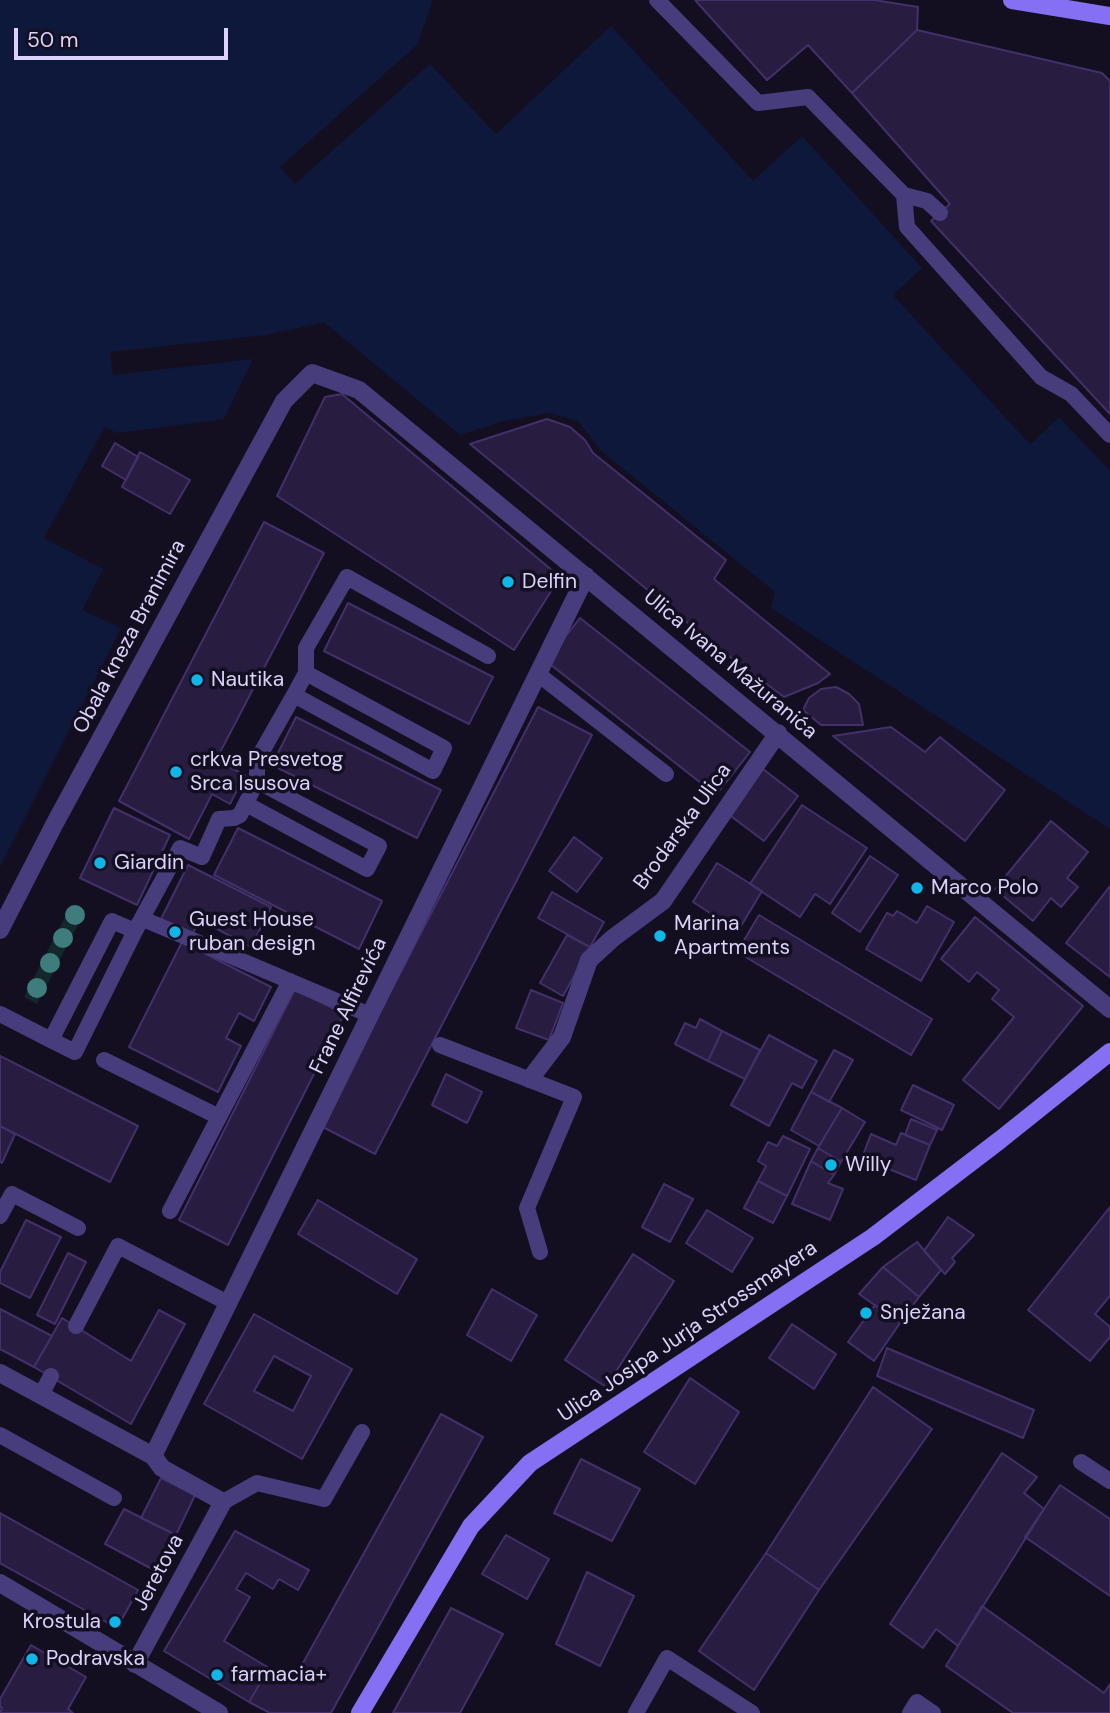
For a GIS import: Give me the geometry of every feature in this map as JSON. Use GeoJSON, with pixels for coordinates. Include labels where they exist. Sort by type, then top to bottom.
{"type":"FeatureCollection","features":[{"type":"Feature","properties":{"kind":"street"},"geometry":{"type":"LineString","coordinates":[[1012,0],[1110,16]]}},
{"type":"Feature","properties":{"kind":"street","name":"Ulica Ivana Mažuranića"},"geometry":{"type":"LineString","coordinates":[[312,373],[359,390],[1110,1009]]}},
{"type":"Feature","properties":{"kind":"street","name":"Obala kneza Branimira"},"geometry":{"type":"LineString","coordinates":[[0,930],[55,823],[284,401],[312,373]]}},
{"type":"Feature","properties":{"kind":"street","name":"Frane Alfirevića"},"geometry":{"type":"LineString","coordinates":[[153,1456],[586,576]]}},
{"type":"Feature","properties":{"kind":"street","name":"Brodarska Ulica"},"geometry":{"type":"LineString","coordinates":[[530,1079],[562,1037],[589,960],[613,938],[663,901],[778,733]]}},
{"type":"Feature","properties":{"kind":"street","name":"Ulica Josipa Jurja Strossmayera"},"geometry":{"type":"LineString","coordinates":[[360,1713],[471,1525],[530,1463],[873,1237],[1110,1052]]}},
{"type":"Feature","properties":{"kind":"street"},"geometry":{"type":"LineString","coordinates":[[0,1373],[153,1456],[162,1468],[223,1502]]}},
{"type":"Feature","properties":{"kind":"street","name":"Jeretova"},"geometry":{"type":"LineString","coordinates":[[135,1664],[223,1502]]}},
{"type":"Feature","properties":{"kind":"street"},"geometry":{"type":"LineString","coordinates":[[0,1583],[219,1713]]}},
{"type":"Feature","properties":{"kind":"lane"},"geometry":{"type":"LineString","coordinates":[[657,0],[758,103],[808,97],[904,195],[927,201],[940,213]]}},
{"type":"Feature","properties":{"kind":"lane"},"geometry":{"type":"LineString","coordinates":[[904,195],[907,227],[1041,377],[1071,394],[1110,435]]}},
{"type":"Feature","properties":{"kind":"lane"},"geometry":{"type":"LineString","coordinates":[[0,1014],[75,1052],[180,848],[202,858],[219,819],[234,818],[246,804],[257,781],[257,764],[261,753],[306,673],[306,648],[347,577],[488,656]]}},
{"type":"Feature","properties":{"kind":"lane"},"geometry":{"type":"LineString","coordinates":[[294,695],[433,771],[444,748],[306,673]]}},
{"type":"Feature","properties":{"kind":"lane"},"geometry":{"type":"LineString","coordinates":[[538,674],[666,775]]}},
{"type":"Feature","properties":{"kind":"lane"},"geometry":{"type":"LineString","coordinates":[[246,804],[367,869],[379,846],[257,781]]}},
{"type":"Feature","properties":{"kind":"lane"},"geometry":{"type":"LineString","coordinates":[[51,1040],[112,921],[139,925],[290,981],[370,1015]]}},
{"type":"Feature","properties":{"kind":"lane"},"geometry":{"type":"LineString","coordinates":[[170,1211],[290,981]]}},
{"type":"Feature","properties":{"kind":"lane"},"geometry":{"type":"LineString","coordinates":[[440,1045],[575,1097],[527,1208],[540,1252]]}},
{"type":"Feature","properties":{"kind":"lane"},"geometry":{"type":"LineString","coordinates":[[104,1060],[219,1117]]}},
{"type":"Feature","properties":{"kind":"lane"},"geometry":{"type":"LineString","coordinates":[[0,1216],[12,1194],[78,1228]]}},
{"type":"Feature","properties":{"kind":"lane"},"geometry":{"type":"LineString","coordinates":[[76,1326],[118,1246],[228,1303]]}},
{"type":"Feature","properties":{"kind":"lane"},"geometry":{"type":"LineString","coordinates":[[41,1395],[51,1376]]}},
{"type":"Feature","properties":{"kind":"lane"},"geometry":{"type":"LineString","coordinates":[[223,1502],[257,1483],[324,1499],[362,1432]]}},
{"type":"Feature","properties":{"kind":"lane"},"geometry":{"type":"LineString","coordinates":[[0,1435],[114,1498]]}},
{"type":"Feature","properties":{"kind":"lane"},"geometry":{"type":"LineString","coordinates":[[1081,1462],[1110,1481]]}},
{"type":"Feature","properties":{"kind":"lane"},"geometry":{"type":"LineString","coordinates":[[636,1713],[667,1658],[752,1713]]}},
{"type":"Feature","properties":{"kind":"lane"},"geometry":{"type":"LineString","coordinates":[[910,1713],[917,1702],[933,1713]]}},
{"type":"Feature","properties":{"kind":"green space"},"geometry":{"type":"Polygon","coordinates":[[[71,905],[85,911],[37,1004],[24,997],[71,905]]]}},
{"type":"Feature","properties":{"kind":"water"},"geometry":{"type":"Polygon","coordinates":[[[0,0],[433,0],[417,45],[280,167],[295,184],[430,64],[496,134],[611,26],[753,181],[802,136],[922,268],[893,295],[1025,439],[1031,444],[1059,417],[1110,471],[1110,829],[771,608],[775,592],[600,450],[578,421],[549,413],[504,421],[460,435],[324,322],[266,335],[110,352],[113,375],[253,359],[224,419],[117,433],[105,427],[44,538],[103,569],[82,610],[121,628],[0,867],[0,0]]]}},
{"type":"Feature","properties":{"kind":"building"},"geometry":{"type":"Polygon","coordinates":[[[695,0],[874,0],[918,7],[917,30],[852,93],[808,45],[767,80],[695,0]]]}},
{"type":"Feature","properties":{"kind":"building"},"geometry":{"type":"Polygon","coordinates":[[[917,30],[1102,73],[1110,81],[1110,414],[931,221],[950,204],[852,93],[917,30]]]}},
{"type":"Feature","properties":{"kind":"building"},"geometry":{"type":"Polygon","coordinates":[[[342,394],[560,577],[514,650],[277,496],[325,397],[342,394]]]}},
{"type":"Feature","properties":{"kind":"building"},"geometry":{"type":"Polygon","coordinates":[[[547,419],[570,427],[585,440],[593,453],[726,560],[714,579],[830,674],[818,683],[784,697],[722,651],[470,444],[547,419]]]}},
{"type":"Feature","properties":{"kind":"building"},"geometry":{"type":"Polygon","coordinates":[[[115,443],[138,457],[126,480],[102,466],[115,443]]]}},
{"type":"Feature","properties":{"kind":"building"},"geometry":{"type":"Polygon","coordinates":[[[140,452],[190,480],[170,514],[122,487],[140,452]]]}},
{"type":"Feature","properties":{"kind":"building"},"geometry":{"type":"Polygon","coordinates":[[[264,522],[324,553],[216,760],[245,775],[230,804],[212,794],[189,839],[119,801],[264,522]]]}},
{"type":"Feature","properties":{"kind":"building"},"geometry":{"type":"Polygon","coordinates":[[[348,603],[493,677],[469,724],[324,651],[348,603]]]}},
{"type":"Feature","properties":{"kind":"building"},"geometry":{"type":"Polygon","coordinates":[[[580,618],[750,752],[716,795],[546,661],[580,618]]]}},
{"type":"Feature","properties":{"kind":"building"},"geometry":{"type":"Polygon","coordinates":[[[836,687],[859,704],[863,725],[821,725],[803,710],[809,698],[821,689],[836,687]]]}},
{"type":"Feature","properties":{"kind":"building"},"geometry":{"type":"Polygon","coordinates":[[[538,707],[592,735],[375,1154],[321,1126],[538,707]]]}},
{"type":"Feature","properties":{"kind":"building"},"geometry":{"type":"Polygon","coordinates":[[[296,717],[441,790],[417,838],[272,765],[296,717]]]}},
{"type":"Feature","properties":{"kind":"building"},"geometry":{"type":"Polygon","coordinates":[[[891,727],[925,752],[940,737],[1005,790],[965,841],[833,736],[891,727]]]}},
{"type":"Feature","properties":{"kind":"building"},"geometry":{"type":"Polygon","coordinates":[[[763,769],[798,796],[764,841],[728,814],[763,769]]]}},
{"type":"Feature","properties":{"kind":"building"},"geometry":{"type":"Polygon","coordinates":[[[802,805],[867,848],[830,904],[815,894],[800,917],[750,884],[802,805]]]}},
{"type":"Feature","properties":{"kind":"building"},"geometry":{"type":"Polygon","coordinates":[[[114,808],[170,835],[137,905],[80,878],[114,808]]]}},
{"type":"Feature","properties":{"kind":"building"},"geometry":{"type":"Polygon","coordinates":[[[1051,821],[1088,852],[1067,878],[1078,887],[1061,907],[1051,898],[1033,921],[995,889],[1051,821]]]}},
{"type":"Feature","properties":{"kind":"building"},"geometry":{"type":"Polygon","coordinates":[[[238,828],[382,901],[359,949],[214,875],[238,828]]]}},
{"type":"Feature","properties":{"kind":"building"},"geometry":{"type":"Polygon","coordinates":[[[574,837],[602,858],[577,892],[549,871],[574,837]]]}},
{"type":"Feature","properties":{"kind":"building"},"geometry":{"type":"Polygon","coordinates":[[[870,856],[898,875],[860,932],[832,913],[870,856]]]}},
{"type":"Feature","properties":{"kind":"building"},"geometry":{"type":"Polygon","coordinates":[[[717,863],[762,891],[738,931],[693,902],[717,863]]]}},
{"type":"Feature","properties":{"kind":"building"},"geometry":{"type":"Polygon","coordinates":[[[188,865],[271,907],[251,947],[200,920],[192,935],[161,919],[188,865]]]}},
{"type":"Feature","properties":{"kind":"building"},"geometry":{"type":"Polygon","coordinates":[[[1110,886],[1110,977],[1066,943],[1110,886]]]}},
{"type":"Feature","properties":{"kind":"building"},"geometry":{"type":"Polygon","coordinates":[[[552,892],[604,922],[590,947],[538,918],[552,892]]]}},
{"type":"Feature","properties":{"kind":"building"},"geometry":{"type":"Polygon","coordinates":[[[927,906],[954,922],[921,981],[866,949],[887,913],[893,916],[897,911],[917,923],[927,906]]]}},
{"type":"Feature","properties":{"kind":"building"},"geometry":{"type":"Polygon","coordinates":[[[759,915],[932,1019],[911,1055],[737,952],[759,915]]]}},
{"type":"Feature","properties":{"kind":"building"},"geometry":{"type":"Polygon","coordinates":[[[975,917],[1083,1006],[999,1109],[963,1080],[1014,1017],[992,999],[999,990],[977,972],[969,982],[941,959],[975,917]]]}},
{"type":"Feature","properties":{"kind":"building"},"geometry":{"type":"Polygon","coordinates":[[[567,935],[590,947],[563,996],[540,983],[567,935]]]}},
{"type":"Feature","properties":{"kind":"building"},"geometry":{"type":"Polygon","coordinates":[[[182,942],[271,987],[254,1021],[239,1013],[226,1038],[241,1046],[218,1092],[129,1047],[182,942]]]}},
{"type":"Feature","properties":{"kind":"building"},"geometry":{"type":"Polygon","coordinates":[[[295,989],[344,1014],[228,1245],[179,1220],[295,989]]]}},
{"type":"Feature","properties":{"kind":"building"},"geometry":{"type":"Polygon","coordinates":[[[531,990],[563,1003],[549,1040],[516,1028],[531,990]]]}},
{"type":"Feature","properties":{"kind":"building"},"geometry":{"type":"Polygon","coordinates":[[[700,1019],[722,1031],[708,1061],[675,1044],[685,1023],[696,1028],[700,1019]]]}},
{"type":"Feature","properties":{"kind":"building"},"geometry":{"type":"Polygon","coordinates":[[[722,1031],[760,1050],[745,1079],[708,1061],[722,1031]]]}},
{"type":"Feature","properties":{"kind":"building"},"geometry":{"type":"Polygon","coordinates":[[[769,1035],[817,1061],[802,1088],[792,1083],[769,1126],[731,1105],[769,1035]]]}},
{"type":"Feature","properties":{"kind":"building"},"geometry":{"type":"Polygon","coordinates":[[[834,1050],[853,1060],[829,1102],[811,1092],[834,1050]]]}},
{"type":"Feature","properties":{"kind":"building"},"geometry":{"type":"Polygon","coordinates":[[[0,1056],[138,1126],[110,1182],[0,1126],[0,1056]]]}},
{"type":"Feature","properties":{"kind":"building"},"geometry":{"type":"Polygon","coordinates":[[[446,1074],[482,1092],[467,1123],[432,1105],[446,1074]]]}},
{"type":"Feature","properties":{"kind":"building"},"geometry":{"type":"Polygon","coordinates":[[[913,1085],[954,1105],[942,1130],[901,1110],[913,1085]]]}},
{"type":"Feature","properties":{"kind":"building"},"geometry":{"type":"Polygon","coordinates":[[[811,1092],[842,1108],[819,1146],[791,1130],[811,1092]]]}},
{"type":"Feature","properties":{"kind":"building"},"geometry":{"type":"Polygon","coordinates":[[[842,1108],[865,1122],[841,1162],[818,1148],[842,1108]]]}},
{"type":"Feature","properties":{"kind":"building"},"geometry":{"type":"Polygon","coordinates":[[[911,1119],[937,1130],[930,1145],[905,1135],[911,1119]]]}},
{"type":"Feature","properties":{"kind":"building"},"geometry":{"type":"Polygon","coordinates":[[[0,1126],[15,1134],[2,1163],[0,1162],[0,1126]]]}},
{"type":"Feature","properties":{"kind":"building"},"geometry":{"type":"Polygon","coordinates":[[[901,1133],[930,1145],[916,1180],[862,1158],[871,1134],[896,1145],[901,1133]]]}},
{"type":"Feature","properties":{"kind":"building"},"geometry":{"type":"Polygon","coordinates":[[[783,1136],[810,1149],[787,1196],[758,1181],[766,1166],[758,1161],[768,1142],[777,1146],[783,1136]]]}},
{"type":"Feature","properties":{"kind":"building"},"geometry":{"type":"Polygon","coordinates":[[[818,1148],[841,1162],[834,1175],[811,1161],[818,1148]]]}},
{"type":"Feature","properties":{"kind":"building"},"geometry":{"type":"Polygon","coordinates":[[[811,1161],[834,1175],[828,1183],[843,1189],[830,1220],[792,1204],[811,1161]]]}},
{"type":"Feature","properties":{"kind":"building"},"geometry":{"type":"Polygon","coordinates":[[[758,1181],[787,1196],[773,1223],[744,1208],[758,1181]]]}},
{"type":"Feature","properties":{"kind":"building"},"geometry":{"type":"Polygon","coordinates":[[[664,1184],[693,1199],[670,1242],[642,1227],[664,1184]]]}},
{"type":"Feature","properties":{"kind":"building"},"geometry":{"type":"Polygon","coordinates":[[[318,1200],[417,1259],[397,1294],[298,1234],[318,1200]]]}},
{"type":"Feature","properties":{"kind":"building"},"geometry":{"type":"Polygon","coordinates":[[[1110,1207],[1110,1296],[1095,1314],[1110,1327],[1110,1337],[1090,1361],[1028,1310],[1110,1207]]]}},
{"type":"Feature","properties":{"kind":"building"},"geometry":{"type":"Polygon","coordinates":[[[707,1210],[753,1238],[732,1272],[686,1243],[707,1210]]]}},
{"type":"Feature","properties":{"kind":"building"},"geometry":{"type":"Polygon","coordinates":[[[948,1217],[974,1235],[952,1258],[955,1262],[945,1274],[924,1251],[948,1217]]]}},
{"type":"Feature","properties":{"kind":"building"},"geometry":{"type":"Polygon","coordinates":[[[26,1220],[61,1237],[30,1298],[0,1283],[0,1272],[26,1220]]]}},
{"type":"Feature","properties":{"kind":"building"},"geometry":{"type":"Polygon","coordinates":[[[917,1242],[941,1270],[919,1297],[883,1267],[917,1242]]]}},
{"type":"Feature","properties":{"kind":"building"},"geometry":{"type":"Polygon","coordinates":[[[68,1253],[86,1262],[55,1324],[37,1315],[68,1253]]]}},
{"type":"Feature","properties":{"kind":"building"},"geometry":{"type":"Polygon","coordinates":[[[633,1254],[674,1281],[606,1387],[565,1360],[633,1254]]]}},
{"type":"Feature","properties":{"kind":"building"},"geometry":{"type":"Polygon","coordinates":[[[883,1267],[919,1297],[900,1323],[859,1294],[883,1267]]]}},
{"type":"Feature","properties":{"kind":"building"},"geometry":{"type":"Polygon","coordinates":[[[492,1289],[537,1315],[511,1361],[467,1335],[492,1289]]]}},
{"type":"Feature","properties":{"kind":"building"},"geometry":{"type":"Polygon","coordinates":[[[875,1305],[900,1323],[874,1361],[848,1342],[875,1305]]]}},
{"type":"Feature","properties":{"kind":"building"},"geometry":{"type":"Polygon","coordinates":[[[0,1309],[52,1336],[34,1367],[0,1349],[0,1309]]]}},
{"type":"Feature","properties":{"kind":"building"},"geometry":{"type":"Polygon","coordinates":[[[159,1310],[185,1324],[131,1424],[34,1367],[62,1318],[131,1361],[159,1310]]]}},
{"type":"Feature","properties":{"kind":"building"},"geometry":{"type":"Polygon","coordinates":[[[254,1314],[352,1369],[302,1459],[204,1404],[254,1314]],[[274,1356],[254,1391],[293,1411],[311,1376],[274,1356]]]}},
{"type":"Feature","properties":{"kind":"building"},"geometry":{"type":"Polygon","coordinates":[[[792,1324],[836,1354],[814,1389],[769,1358],[792,1324]]]}},
{"type":"Feature","properties":{"kind":"building"},"geometry":{"type":"Polygon","coordinates":[[[887,1348],[1034,1410],[1023,1438],[877,1376],[887,1348]]]}},
{"type":"Feature","properties":{"kind":"building"},"geometry":{"type":"Polygon","coordinates":[[[690,1378],[739,1412],[695,1484],[644,1452],[690,1378]]]}},
{"type":"Feature","properties":{"kind":"building"},"geometry":{"type":"Polygon","coordinates":[[[873,1387],[932,1429],[819,1590],[766,1553],[873,1387]]]}},
{"type":"Feature","properties":{"kind":"building"},"geometry":{"type":"Polygon","coordinates":[[[441,1414],[483,1437],[331,1713],[270,1713],[249,1702],[269,1668],[293,1681],[441,1414]]]}},
{"type":"Feature","properties":{"kind":"building"},"geometry":{"type":"Polygon","coordinates":[[[1002,1453],[1037,1477],[1024,1493],[1044,1509],[958,1646],[936,1629],[923,1648],[890,1624],[1002,1453]]]}},
{"type":"Feature","properties":{"kind":"building"},"geometry":{"type":"Polygon","coordinates":[[[581,1459],[640,1489],[612,1541],[554,1513],[581,1459]]]}},
{"type":"Feature","properties":{"kind":"building"},"geometry":{"type":"Polygon","coordinates":[[[161,1478],[195,1495],[176,1535],[141,1518],[161,1478]]]}},
{"type":"Feature","properties":{"kind":"building"},"geometry":{"type":"Polygon","coordinates":[[[1060,1485],[1110,1519],[1110,1596],[1025,1537],[1060,1485]]]}},
{"type":"Feature","properties":{"kind":"building"},"geometry":{"type":"Polygon","coordinates":[[[124,1509],[176,1535],[156,1571],[105,1544],[124,1509]]]}},
{"type":"Feature","properties":{"kind":"building"},"geometry":{"type":"Polygon","coordinates":[[[0,1513],[138,1590],[117,1628],[0,1563],[0,1513]]]}},
{"type":"Feature","properties":{"kind":"building"},"geometry":{"type":"Polygon","coordinates":[[[235,1531],[309,1570],[298,1590],[279,1579],[273,1589],[246,1573],[236,1589],[250,1597],[224,1641],[269,1668],[249,1702],[164,1651],[235,1531]]]}},
{"type":"Feature","properties":{"kind":"building"},"geometry":{"type":"Polygon","coordinates":[[[506,1535],[549,1559],[527,1599],[482,1574],[506,1535]]]}},
{"type":"Feature","properties":{"kind":"building"},"geometry":{"type":"Polygon","coordinates":[[[766,1553],[819,1590],[754,1690],[699,1651],[766,1553]]]}},
{"type":"Feature","properties":{"kind":"building"},"geometry":{"type":"Polygon","coordinates":[[[587,1572],[634,1596],[600,1666],[556,1644],[587,1572]]]}},
{"type":"Feature","properties":{"kind":"building"},"geometry":{"type":"Polygon","coordinates":[[[982,1606],[1104,1693],[1110,1684],[1110,1713],[1013,1713],[946,1666],[982,1606]]]}},
{"type":"Feature","properties":{"kind":"building"},"geometry":{"type":"Polygon","coordinates":[[[451,1608],[503,1634],[460,1713],[393,1713],[451,1608]]]}},
{"type":"Feature","properties":{"kind":"building"},"geometry":{"type":"Polygon","coordinates":[[[31,1645],[86,1677],[68,1709],[73,1713],[0,1713],[0,1699],[31,1645]]]}},
{"type":"Feature","properties":{"kind":"place","name":"Delfin"},"geometry":{"type":"Point","coordinates":[508,582]}},
{"type":"Feature","properties":{"kind":"place","name":"Nautika"},"geometry":{"type":"Point","coordinates":[197,680]}},
{"type":"Feature","properties":{"kind":"place","name":"crkva Presvetog Srca Isusova"},"geometry":{"type":"Point","coordinates":[176,772]}},
{"type":"Feature","properties":{"kind":"place","name":"Giardin"},"geometry":{"type":"Point","coordinates":[100,863]}},
{"type":"Feature","properties":{"kind":"place","name":"Marco Polo"},"geometry":{"type":"Point","coordinates":[917,888]}},
{"type":"Feature","properties":{"kind":"place","name":"Guest House ruban design"},"geometry":{"type":"Point","coordinates":[175,932]}},
{"type":"Feature","properties":{"kind":"place","name":"Marina Apartments"},"geometry":{"type":"Point","coordinates":[660,936]}},
{"type":"Feature","properties":{"kind":"place","name":"Willy"},"geometry":{"type":"Point","coordinates":[831,1165]}},
{"type":"Feature","properties":{"kind":"place","name":"Snježana"},"geometry":{"type":"Point","coordinates":[866,1313]}},
{"type":"Feature","properties":{"kind":"place","name":"Krostula"},"geometry":{"type":"Point","coordinates":[115,1622]}},
{"type":"Feature","properties":{"kind":"place","name":"Podravska"},"geometry":{"type":"Point","coordinates":[32,1659]}},
{"type":"Feature","properties":{"kind":"place","name":"farmacia+"},"geometry":{"type":"Point","coordinates":[217,1675]}}]}
